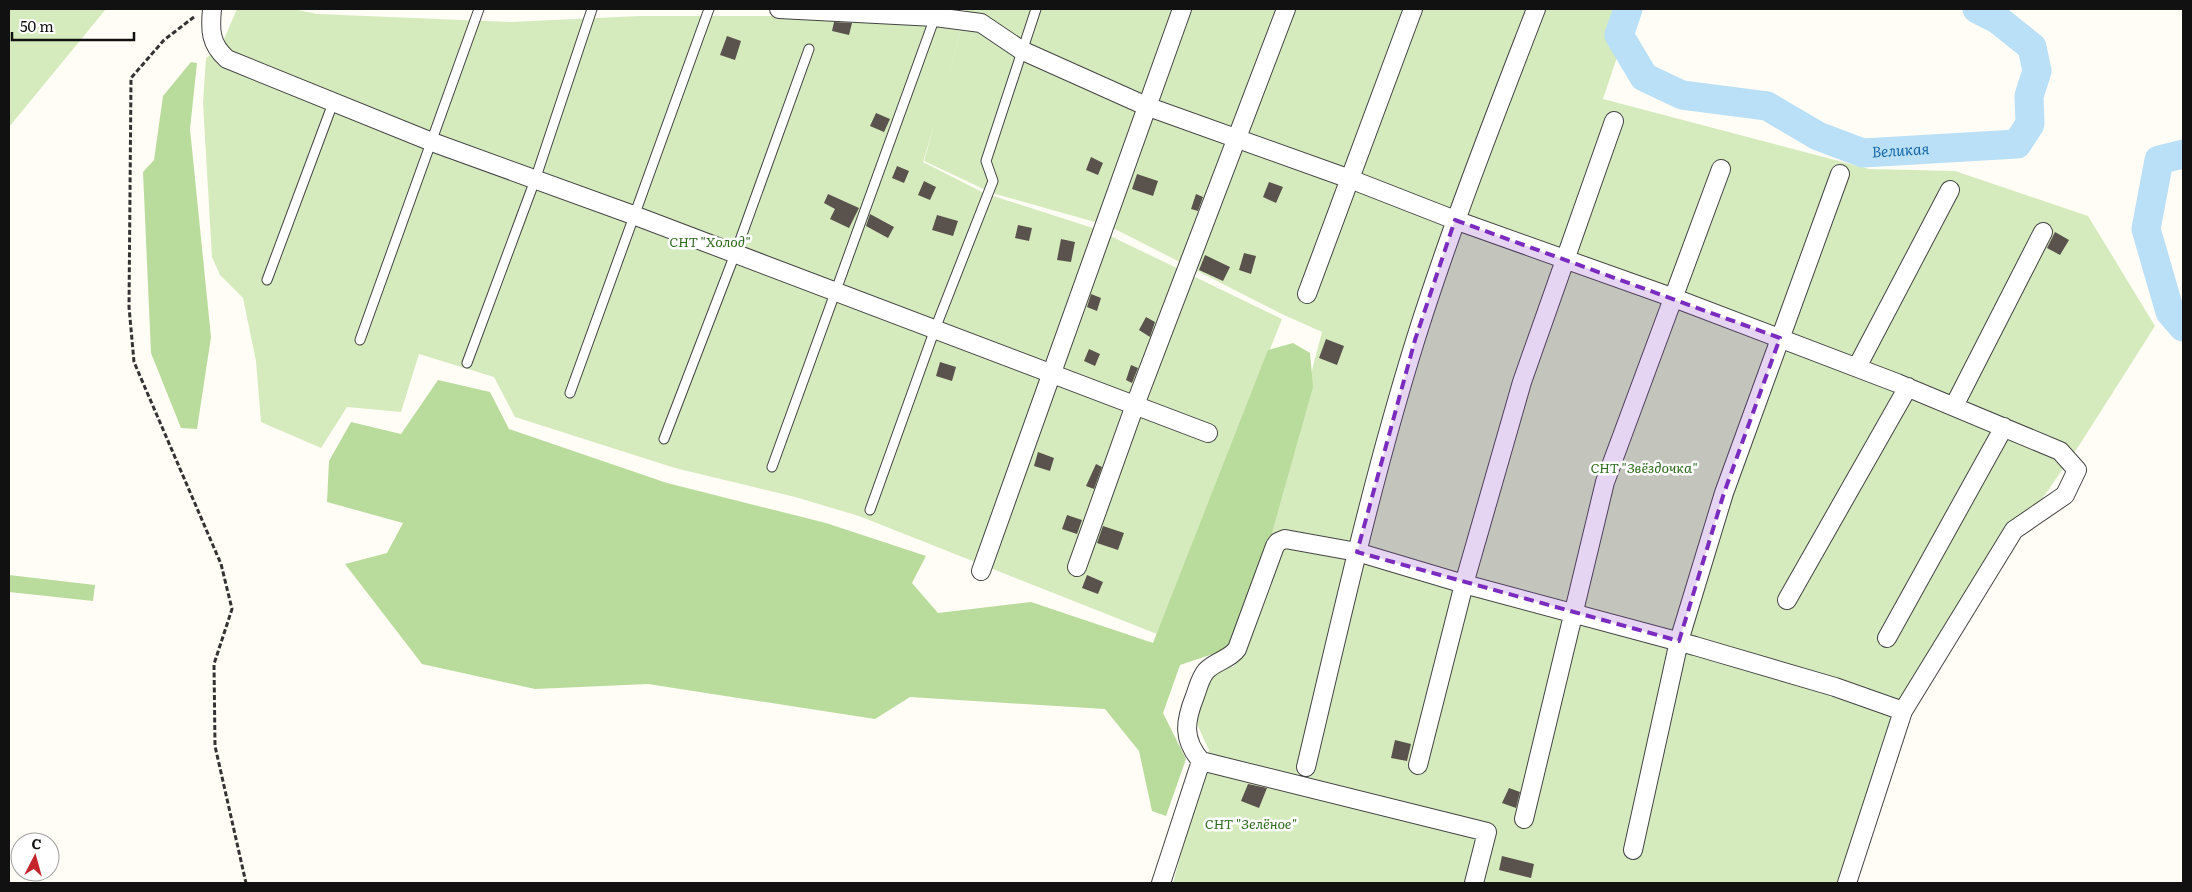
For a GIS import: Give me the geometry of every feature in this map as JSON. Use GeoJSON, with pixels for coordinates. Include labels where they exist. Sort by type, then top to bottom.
{"type":"FeatureCollection","features":[{"type":"Feature","properties":{"kind":"street"},"geometry":{"type":"LineString","coordinates":[[212,9],[211,37],[216,49],[227,59],[432,142],[636,216],[1208,433]]}},
{"type":"Feature","properties":{"kind":"street"},"geometry":{"type":"LineString","coordinates":[[780,9],[935,17],[981,23],[1021,50],[1146,106],[1350,179],[1455,220],[1566,257],[1857,367],[2060,450],[2077,470],[2065,495],[2014,530],[1903,711],[1847,883]]}},
{"type":"Feature","properties":{"kind":"street"},"geometry":{"type":"LineString","coordinates":[[981,571],[1182,9]]}},
{"type":"Feature","properties":{"kind":"street"},"geometry":{"type":"LineString","coordinates":[[1077,567],[1135,406],[1286,9]]}},
{"type":"Feature","properties":{"kind":"street"},"geometry":{"type":"LineString","coordinates":[[1307,294],[1413,9]]}},
{"type":"Feature","properties":{"kind":"street"},"geometry":{"type":"LineString","coordinates":[[1306,767],[1357,552],[1416,340],[1455,220],[1536,9]]}},
{"type":"Feature","properties":{"kind":"street"},"geometry":{"type":"LineString","coordinates":[[1418,765],[1464,584],[1522,382],[1614,121]]}},
{"type":"Feature","properties":{"kind":"street"},"geometry":{"type":"LineString","coordinates":[[1524,819],[1605,482],[1721,169]]}},
{"type":"Feature","properties":{"kind":"street"},"geometry":{"type":"LineString","coordinates":[[1633,850],[1679,641],[1724,493],[1840,174]]}},
{"type":"Feature","properties":{"kind":"street"},"geometry":{"type":"LineString","coordinates":[[1857,367],[1950,190]]}},
{"type":"Feature","properties":{"kind":"street"},"geometry":{"type":"LineString","coordinates":[[1954,406],[2043,232]]}},
{"type":"Feature","properties":{"kind":"street"},"geometry":{"type":"LineString","coordinates":[[1787,600],[1908,387]]}},
{"type":"Feature","properties":{"kind":"street"},"geometry":{"type":"LineString","coordinates":[[1887,638],[2004,427]]}},
{"type":"Feature","properties":{"kind":"street"},"geometry":{"type":"LineString","coordinates":[[1474,883],[1487,832],[1202,761],[1194,752],[1186,726],[1188,714],[1206,672],[1232,656],[1237,649],[1278,542],[1285,539],[1357,552],[1464,584],[1679,641],[1835,687],[1903,711]]}},
{"type":"Feature","properties":{"kind":"street"},"geometry":{"type":"LineString","coordinates":[[1161,883],[1202,761]]}},
{"type":"Feature","properties":{"kind":"lane"},"geometry":{"type":"LineString","coordinates":[[360,340],[478,9]]}},
{"type":"Feature","properties":{"kind":"lane"},"geometry":{"type":"LineString","coordinates":[[468,363],[535,180],[592,9]]}},
{"type":"Feature","properties":{"kind":"lane"},"geometry":{"type":"LineString","coordinates":[[570,392],[636,216],[709,9]]}},
{"type":"Feature","properties":{"kind":"lane"},"geometry":{"type":"LineString","coordinates":[[870,510],[935,329],[993,181],[986,161],[1036,9]]}},
{"type":"Feature","properties":{"kind":"lane"},"geometry":{"type":"LineString","coordinates":[[772,467],[935,17]]}},
{"type":"Feature","properties":{"kind":"lane"},"geometry":{"type":"LineString","coordinates":[[664,439],[735,254],[809,49]]}},
{"type":"Feature","properties":{"kind":"lane"},"geometry":{"type":"LineString","coordinates":[[267,280],[333,103]]}},
{"type":"Feature","properties":{"kind":"path"},"geometry":{"type":"LineString","coordinates":[[195,16],[164,40],[131,78],[129,307],[134,362],[221,564],[232,609],[214,664],[215,746],[246,883]]}},
{"type":"Feature","properties":{"kind":"highlighted area"},"geometry":{"type":"Polygon","coordinates":[[[1455,220],[1780,338],[1724,493],[1679,641],[1357,552],[1415,340],[1455,220]]]}},
{"type":"Feature","properties":{"kind":"green space"},"geometry":{"type":"Polygon","coordinates":[[[9,9],[106,9],[9,127],[9,9]]]}},
{"type":"Feature","properties":{"kind":"green space"},"geometry":{"type":"Polygon","coordinates":[[[237,9],[293,9],[317,14],[510,22],[640,16],[862,16],[962,24],[945,91],[966,9],[1633,9],[1603,99],[1869,169],[1955,171],[2088,216],[2155,326],[2082,441],[1909,692],[1845,883],[1173,883],[1209,750],[1195,720],[1216,667],[1234,667],[1322,332],[1284,315],[1109,226],[992,193],[924,161],[935,122],[923,162],[984,193],[1096,229],[1282,319],[1157,634],[859,516],[795,497],[675,468],[515,417],[494,377],[419,354],[401,412],[347,407],[321,448],[261,422],[256,361],[243,298],[220,275],[212,257],[203,103],[206,58],[221,46],[237,9]]]}},
{"type":"Feature","properties":{"kind":"green space"},"geometry":{"type":"Polygon","coordinates":[[[191,62],[197,63],[190,129],[211,337],[197,429],[181,428],[151,353],[143,172],[154,160],[163,96],[191,62]]]}},
{"type":"Feature","properties":{"kind":"green space"},"geometry":{"type":"Polygon","coordinates":[[[1293,343],[1310,353],[1313,387],[1264,561],[1231,648],[1180,665],[1163,713],[1186,759],[1166,816],[1152,811],[1139,751],[1105,709],[910,697],[875,719],[648,684],[535,689],[422,664],[345,564],[387,553],[403,523],[327,502],[329,461],[351,422],[401,434],[438,380],[490,392],[509,429],[667,483],[826,523],[926,556],[912,583],[938,613],[1031,602],[1153,643],[1268,350],[1293,343]]]}},
{"type":"Feature","properties":{"kind":"green space"},"geometry":{"type":"Polygon","coordinates":[[[9,575],[95,585],[93,601],[9,592],[9,575]]]}},
{"type":"Feature","properties":{"kind":"building"},"geometry":{"type":"Polygon","coordinates":[[[834,22],[852,23],[849,35],[832,31],[834,22]]]}},
{"type":"Feature","properties":{"kind":"building"},"geometry":{"type":"Polygon","coordinates":[[[727,36],[741,41],[735,60],[720,55],[727,36]]]}},
{"type":"Feature","properties":{"kind":"building"},"geometry":{"type":"Polygon","coordinates":[[[876,113],[890,119],[884,132],[870,126],[876,113]]]}},
{"type":"Feature","properties":{"kind":"building"},"geometry":{"type":"Polygon","coordinates":[[[1091,157],[1103,163],[1098,175],[1086,170],[1091,157]]]}},
{"type":"Feature","properties":{"kind":"building"},"geometry":{"type":"Polygon","coordinates":[[[897,166],[909,171],[904,183],[892,178],[897,166]]]}},
{"type":"Feature","properties":{"kind":"building"},"geometry":{"type":"Polygon","coordinates":[[[1137,174],[1158,181],[1153,196],[1132,189],[1137,174]]]}},
{"type":"Feature","properties":{"kind":"building"},"geometry":{"type":"Polygon","coordinates":[[[924,181],[936,187],[930,200],[918,195],[924,181]]]}},
{"type":"Feature","properties":{"kind":"building"},"geometry":{"type":"Polygon","coordinates":[[[1269,182],[1283,187],[1276,203],[1263,197],[1269,182]]]}},
{"type":"Feature","properties":{"kind":"building"},"geometry":{"type":"Polygon","coordinates":[[[828,194],[859,208],[849,228],[830,219],[835,209],[824,203],[828,194]]]}},
{"type":"Feature","properties":{"kind":"building"},"geometry":{"type":"Polygon","coordinates":[[[1196,194],[1203,197],[1198,211],[1191,209],[1196,194]]]}},
{"type":"Feature","properties":{"kind":"building"},"geometry":{"type":"Polygon","coordinates":[[[870,214],[894,227],[888,238],[866,226],[870,214]]]}},
{"type":"Feature","properties":{"kind":"building"},"geometry":{"type":"Polygon","coordinates":[[[937,215],[958,221],[953,236],[932,230],[937,215]]]}},
{"type":"Feature","properties":{"kind":"building"},"geometry":{"type":"Polygon","coordinates":[[[1018,225],[1032,228],[1029,241],[1015,238],[1018,225]]]}},
{"type":"Feature","properties":{"kind":"building"},"geometry":{"type":"Polygon","coordinates":[[[2055,232],[2069,240],[2060,255],[2047,248],[2055,232]]]}},
{"type":"Feature","properties":{"kind":"building"},"geometry":{"type":"Polygon","coordinates":[[[1061,239],[1075,242],[1071,262],[1057,260],[1061,239]]]}},
{"type":"Feature","properties":{"kind":"building"},"geometry":{"type":"Polygon","coordinates":[[[1244,253],[1256,256],[1251,274],[1239,270],[1244,253]]]}},
{"type":"Feature","properties":{"kind":"building"},"geometry":{"type":"Polygon","coordinates":[[[1205,255],[1230,267],[1223,281],[1199,270],[1205,255]]]}},
{"type":"Feature","properties":{"kind":"building"},"geometry":{"type":"Polygon","coordinates":[[[1091,294],[1101,298],[1097,311],[1087,307],[1091,294]]]}},
{"type":"Feature","properties":{"kind":"building"},"geometry":{"type":"Polygon","coordinates":[[[1146,317],[1155,322],[1150,337],[1139,330],[1146,317]]]}},
{"type":"Feature","properties":{"kind":"building"},"geometry":{"type":"Polygon","coordinates":[[[1326,339],[1344,346],[1337,365],[1319,358],[1326,339]]]}},
{"type":"Feature","properties":{"kind":"building"},"geometry":{"type":"Polygon","coordinates":[[[1089,349],[1100,354],[1095,366],[1084,361],[1089,349]]]}},
{"type":"Feature","properties":{"kind":"building"},"geometry":{"type":"Polygon","coordinates":[[[940,362],[956,367],[952,381],[936,376],[940,362]]]}},
{"type":"Feature","properties":{"kind":"building"},"geometry":{"type":"Polygon","coordinates":[[[1131,365],[1138,368],[1132,383],[1126,380],[1131,365]]]}},
{"type":"Feature","properties":{"kind":"building"},"geometry":{"type":"Polygon","coordinates":[[[1038,452],[1054,458],[1050,471],[1034,466],[1038,452]]]}},
{"type":"Feature","properties":{"kind":"building"},"geometry":{"type":"Polygon","coordinates":[[[1096,464],[1102,467],[1094,489],[1086,486],[1096,464]]]}},
{"type":"Feature","properties":{"kind":"building"},"geometry":{"type":"Polygon","coordinates":[[[1067,515],[1082,520],[1077,534],[1062,529],[1067,515]]]}},
{"type":"Feature","properties":{"kind":"building"},"geometry":{"type":"Polygon","coordinates":[[[1103,526],[1124,533],[1118,550],[1097,543],[1103,526]]]}},
{"type":"Feature","properties":{"kind":"building"},"geometry":{"type":"Polygon","coordinates":[[[1087,575],[1103,582],[1098,594],[1082,588],[1087,575]]]}},
{"type":"Feature","properties":{"kind":"building"},"geometry":{"type":"Polygon","coordinates":[[[1395,740],[1411,744],[1407,761],[1391,758],[1395,740]]]}},
{"type":"Feature","properties":{"kind":"building"},"geometry":{"type":"Polygon","coordinates":[[[1248,784],[1267,788],[1259,808],[1241,801],[1248,784]]]}},
{"type":"Feature","properties":{"kind":"building"},"geometry":{"type":"Polygon","coordinates":[[[1509,788],[1520,792],[1516,808],[1502,803],[1509,788]]]}},
{"type":"Feature","properties":{"kind":"building"},"geometry":{"type":"Polygon","coordinates":[[[1502,856],[1534,864],[1531,878],[1499,870],[1502,856]]]}},
{"type":"Feature","properties":{"kind":"waterway","name":"Великая"},"geometry":{"type":"LineString","coordinates":[[1628,9],[1619,35],[1644,77],[1682,95],[1767,106],[1818,136],[1863,153],[2017,144],[2030,124],[2029,96],[2037,71],[2032,47],[1997,19],[1977,9]]}},
{"type":"Feature","properties":{"kind":"waterway","name":"Великая"},"geometry":{"type":"LineString","coordinates":[[2183,154],[2159,160],[2146,229],[2170,312],[2183,327]]}},
{"type":"Feature","properties":{"kind":"park label","name":"СНТ \"Холод\""},"geometry":{"type":"Point","coordinates":[710,242]}},
{"type":"Feature","properties":{"kind":"park label","name":"СНТ \"Звёздочка\""},"geometry":{"type":"Point","coordinates":[1644,468]}},
{"type":"Feature","properties":{"kind":"park label","name":"СНТ \"Зелёное\""},"geometry":{"type":"Point","coordinates":[1251,824]}}]}
